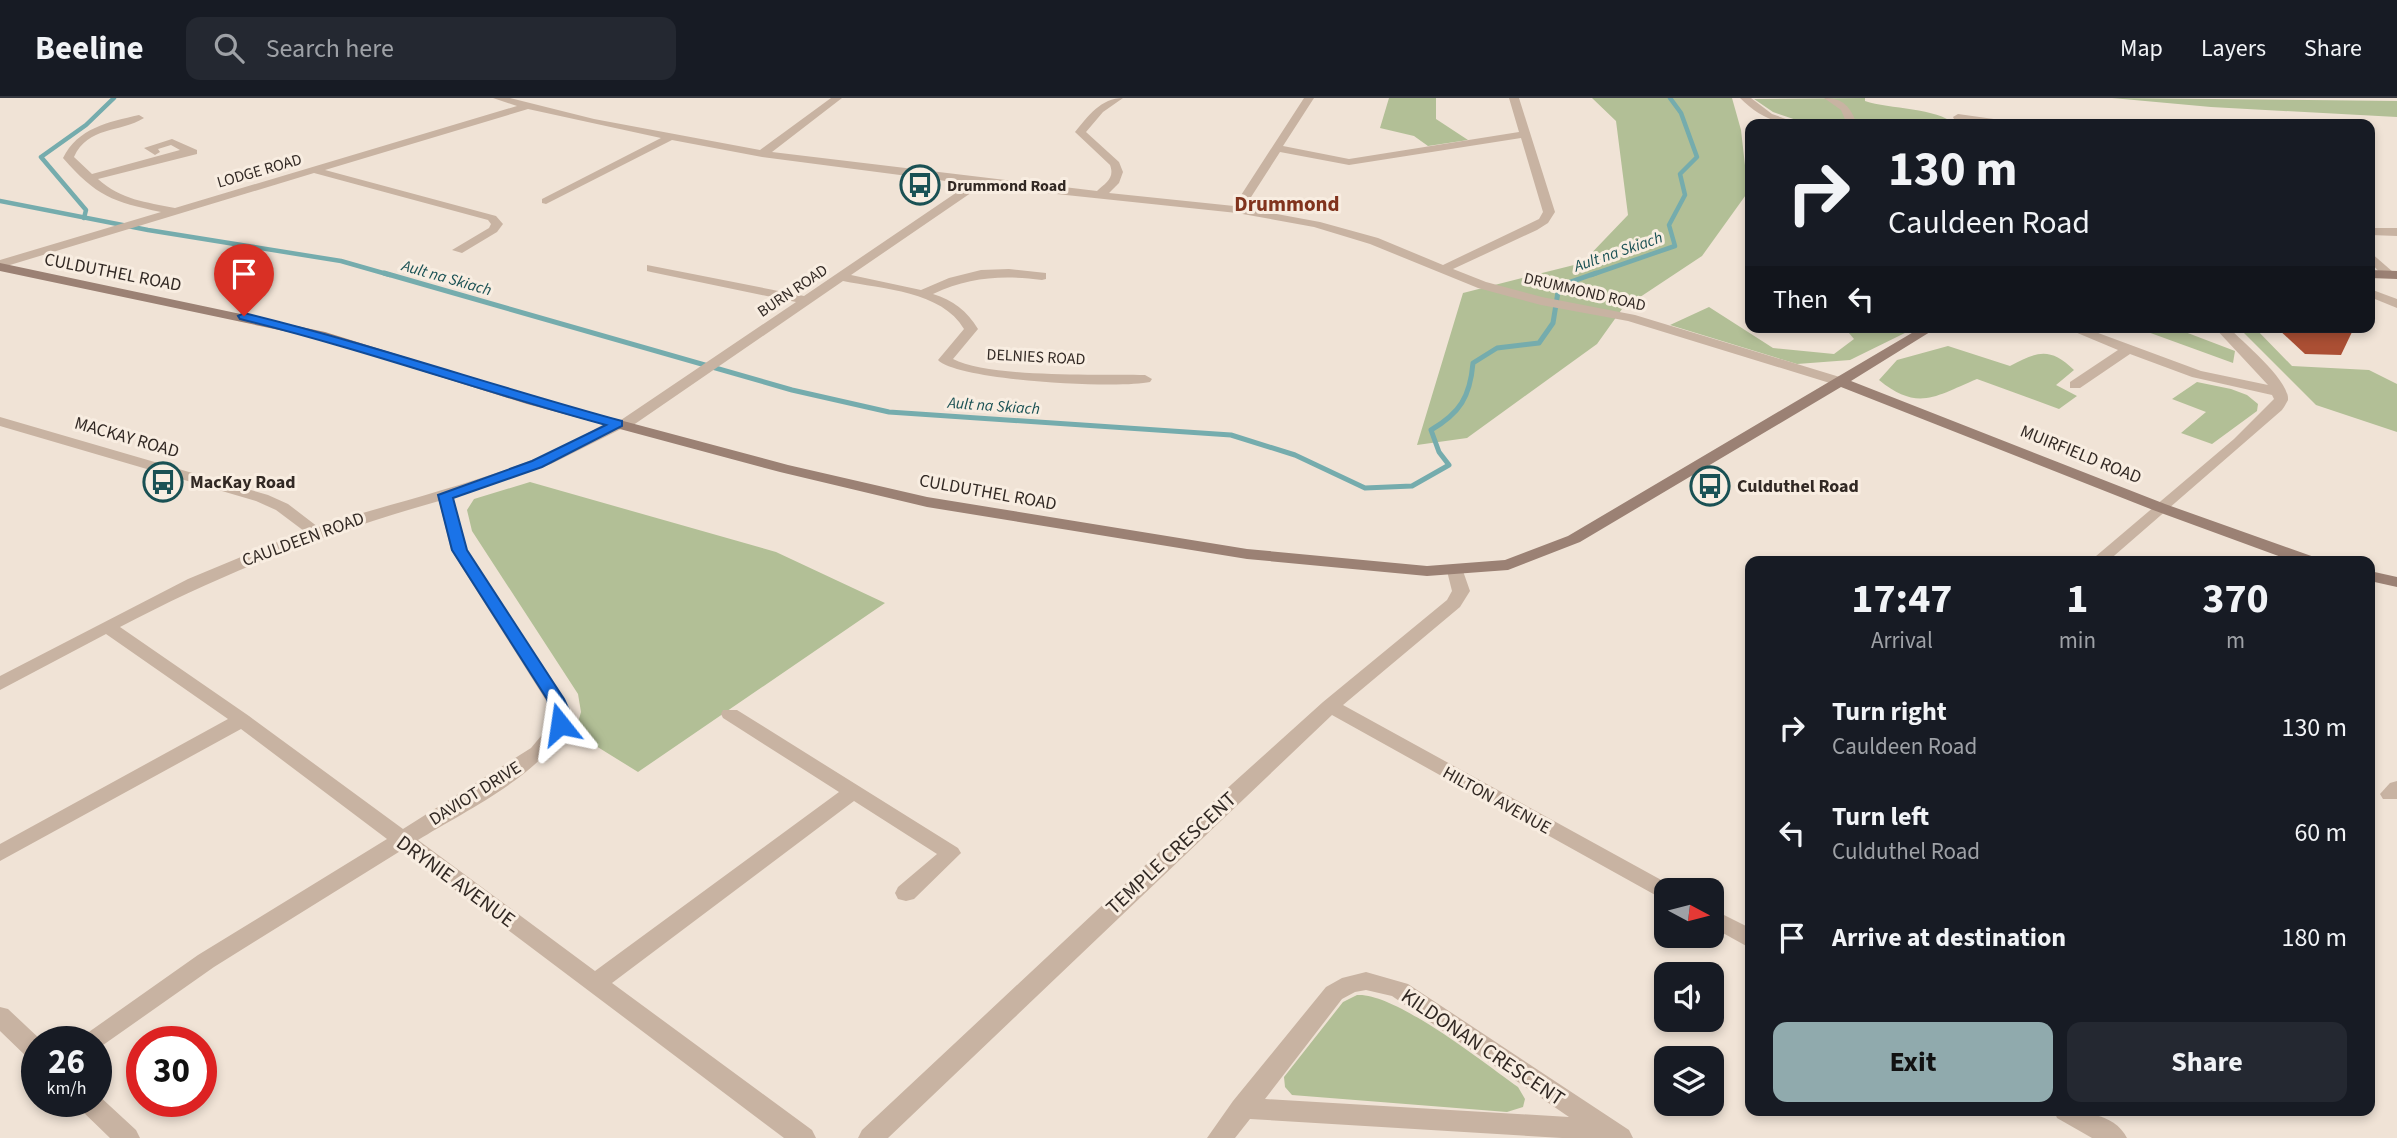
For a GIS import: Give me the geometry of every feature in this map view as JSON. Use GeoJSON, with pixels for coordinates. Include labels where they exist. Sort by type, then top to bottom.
{"type":"FeatureCollection","features":[{"type":"Feature","properties":{"kind":"main road","name":"CULDUTHEL ROAD"},"geometry":{"type":"LineString","coordinates":[[0,266],[320,335],[532,401],[797,472],[927,502],[1286,559],[1381,569],[1455,571],[1508,565],[1574,539],[1922,333]]}},
{"type":"Feature","properties":{"kind":"main road"},"geometry":{"type":"LineString","coordinates":[[2375,274],[2393,275]]}},
{"type":"Feature","properties":{"kind":"main road","name":"MUIRFIELD ROAD"},"geometry":{"type":"LineString","coordinates":[[1838,381],[2159,507],[2294,556]]}},
{"type":"Feature","properties":{"kind":"main road"},"geometry":{"type":"LineString","coordinates":[[2375,577],[2397,582]]}},
{"type":"Feature","properties":{"kind":"street","name":"DRUMMOND ROAD"},"geometry":{"type":"LineString","coordinates":[[498,98],[669,138],[762,154],[979,182],[1237,209],[1346,232],[1482,285],[1541,301],[1630,318],[1838,381]]}},
{"type":"Feature","properties":{"kind":"street"},"geometry":{"type":"LineString","coordinates":[[762,154],[837,98]]}},
{"type":"Feature","properties":{"kind":"street"},"geometry":{"type":"LineString","coordinates":[[1100,195],[1115,181],[1118,172],[1115,164],[1080,132],[1099,110],[1118,98]]}},
{"type":"Feature","properties":{"kind":"street"},"geometry":{"type":"LineString","coordinates":[[1237,209],[1309,98]]}},
{"type":"Feature","properties":{"kind":"street"},"geometry":{"type":"LineString","coordinates":[[1443,269],[1544,221],[1549,212],[1514,98]]}},
{"type":"Feature","properties":{"kind":"street"},"geometry":{"type":"LineString","coordinates":[[1745,98],[1768,116],[1778,119]]}},
{"type":"Feature","properties":{"kind":"street"},"geometry":{"type":"LineString","coordinates":[[1829,98],[1845,108],[1850,119]]}},
{"type":"Feature","properties":{"kind":"street","name":"LODGE ROAD"},"geometry":{"type":"LineString","coordinates":[[0,266],[314,170],[523,102]]}},
{"type":"Feature","properties":{"kind":"street"},"geometry":{"type":"LineString","coordinates":[[1958,117],[1972,119]]}},
{"type":"Feature","properties":{"kind":"street"},"geometry":{"type":"LineString","coordinates":[[139,118],[99,129],[70,151],[68,158],[117,199],[175,211]]}},
{"type":"Feature","properties":{"kind":"street"},"geometry":{"type":"LineString","coordinates":[[1278,148],[1349,162],[1526,134]]}},
{"type":"Feature","properties":{"kind":"street"},"geometry":{"type":"LineString","coordinates":[[546,201],[669,138]]}},
{"type":"Feature","properties":{"kind":"street"},"geometry":{"type":"LineString","coordinates":[[89,178],[194,153],[172,142],[149,148],[155,152]]}},
{"type":"Feature","properties":{"kind":"street"},"geometry":{"type":"LineString","coordinates":[[314,170],[492,218],[497,224],[493,230],[460,245]]}},
{"type":"Feature","properties":{"kind":"street","name":"BURN ROAD"},"geometry":{"type":"LineString","coordinates":[[621,424],[721,360],[979,182]]}},
{"type":"Feature","properties":{"kind":"street"},"geometry":{"type":"LineString","coordinates":[[2375,232],[2397,232]]}},
{"type":"Feature","properties":{"kind":"street"},"geometry":{"type":"LineString","coordinates":[[2375,260],[2393,275]]}},
{"type":"Feature","properties":{"kind":"street"},"geometry":{"type":"LineString","coordinates":[[651,268],[807,300]]}},
{"type":"Feature","properties":{"kind":"street"},"geometry":{"type":"LineString","coordinates":[[922,294],[941,285],[992,271],[1042,276]]}},
{"type":"Feature","properties":{"kind":"street","name":"DELNIES ROAD"},"geometry":{"type":"LineString","coordinates":[[842,276],[922,294],[946,304],[971,325],[969,334],[945,360],[953,366],[992,373],[1145,379]]}},
{"type":"Feature","properties":{"kind":"street"},"geometry":{"type":"LineString","coordinates":[[2375,295],[2397,304]]}},
{"type":"Feature","properties":{"kind":"street"},"geometry":{"type":"LineString","coordinates":[[2085,333],[2220,381],[2280,392]]}},
{"type":"Feature","properties":{"kind":"street"},"geometry":{"type":"LineString","coordinates":[[2103,556],[2277,407],[2281,399],[2280,392],[2273,380],[2226,333]]}},
{"type":"Feature","properties":{"kind":"street"},"geometry":{"type":"LineString","coordinates":[[2076,385],[2129,349]]}},
{"type":"Feature","properties":{"kind":"street","name":"MACKAY ROAD"},"geometry":{"type":"LineString","coordinates":[[0,421],[262,498],[282,507],[315,533]]}},
{"type":"Feature","properties":{"kind":"street","name":"CAULDEEN ROAD"},"geometry":{"type":"LineString","coordinates":[[0,684],[214,573],[315,533],[445,495],[537,464],[621,424]]}},
{"type":"Feature","properties":{"kind":"street","name":"DAVIOT DRIVE"},"geometry":{"type":"LineString","coordinates":[[112,1028],[206,961],[537,755],[549,743],[560,724],[561,710],[459,550],[445,495]]}},
{"type":"Feature","properties":{"kind":"street","name":"TEMPLE CRESCENT"},"geometry":{"type":"LineString","coordinates":[[871,1138],[1330,706],[1460,597],[1461,591],[1455,571]]}},
{"type":"Feature","properties":{"kind":"street","name":"DRYNIE AVENUE"},"geometry":{"type":"LineString","coordinates":[[108,626],[242,720],[803,1138]]}},
{"type":"Feature","properties":{"kind":"street","name":"HILTON AVENUE"},"geometry":{"type":"LineString","coordinates":[[1330,706],[1654,885]]}},
{"type":"Feature","properties":{"kind":"street"},"geometry":{"type":"LineString","coordinates":[[730,714],[951,853],[905,893]]}},
{"type":"Feature","properties":{"kind":"street"},"geometry":{"type":"LineString","coordinates":[[0,853],[242,720]]}},
{"type":"Feature","properties":{"kind":"street"},"geometry":{"type":"LineString","coordinates":[[596,983],[853,792]]}},
{"type":"Feature","properties":{"kind":"street"},"geometry":{"type":"LineString","coordinates":[[1724,925],[1745,936]]}},
{"type":"Feature","properties":{"kind":"street","name":"KILDONAN CRESCENT"},"geometry":{"type":"LineString","coordinates":[[1220,1138],[1334,993],[1347,983],[1363,980],[1379,982],[1400,990],[1614,1134]]}},
{"type":"Feature","properties":{"kind":"street"},"geometry":{"type":"LineString","coordinates":[[0,1016],[21,1036]]}},
{"type":"Feature","properties":{"kind":"street","name":"KILDONAN CRESCENT"},"geometry":{"type":"LineString","coordinates":[[1242,1108],[1614,1134]]}},
{"type":"Feature","properties":{"kind":"street"},"geometry":{"type":"LineString","coordinates":[[2075,1116],[2115,1138]]}},
{"type":"Feature","properties":{"kind":"street"},"geometry":{"type":"LineString","coordinates":[[105,1117],[127,1138]]}},
{"type":"Feature","properties":{"kind":"green space"},"geometry":{"type":"Polygon","coordinates":[[[1389,98],[1436,98],[1436,119],[1468,140],[1428,146],[1414,136],[1380,128],[1389,98]]]}},
{"type":"Feature","properties":{"kind":"green space"},"geometry":{"type":"Polygon","coordinates":[[[1592,98],[1732,98],[1741,130],[1745,196],[1702,256],[1622,309],[1597,344],[1467,438],[1417,445],[1463,293],[1582,263],[1628,215],[1616,121],[1592,98]]]}},
{"type":"Feature","properties":{"kind":"green space"},"geometry":{"type":"Polygon","coordinates":[[[1865,98],[1865,101],[1875,104],[1947,119],[1793,119],[1773,112],[1754,99],[1865,98]]]}},
{"type":"Feature","properties":{"kind":"green space"},"geometry":{"type":"Polygon","coordinates":[[[2112,98],[2397,101],[2397,117],[2211,107],[2112,98]]]}},
{"type":"Feature","properties":{"kind":"green space"},"geometry":{"type":"Polygon","coordinates":[[[1709,307],[1745,330],[1745,333],[1750,333],[1773,348],[1834,354],[1854,339],[1849,333],[1905,333],[1850,360],[1797,364],[1670,325],[1709,307]]]}},
{"type":"Feature","properties":{"kind":"green space"},"geometry":{"type":"Polygon","coordinates":[[[2150,333],[2188,333],[2235,351],[2233,363],[2150,333]]]}},
{"type":"Feature","properties":{"kind":"green space"},"geometry":{"type":"Polygon","coordinates":[[[2244,333],[2260,333],[2292,366],[2369,370],[2397,384],[2397,432],[2316,405],[2244,333]]]}},
{"type":"Feature","properties":{"kind":"green space"},"geometry":{"type":"Polygon","coordinates":[[[1948,346],[2010,366],[2028,357],[2051,355],[2074,370],[2056,385],[2077,396],[2059,409],[1977,379],[1938,395],[1916,398],[1905,396],[1879,380],[1897,360],[1948,346]]]}},
{"type":"Feature","properties":{"kind":"green space"},"geometry":{"type":"Polygon","coordinates":[[[2197,382],[2247,395],[2258,404],[2257,411],[2212,444],[2181,433],[2206,412],[2172,399],[2197,382]]]}},
{"type":"Feature","properties":{"kind":"green space"},"geometry":{"type":"Polygon","coordinates":[[[530,482],[776,552],[885,603],[638,772],[575,733],[581,712],[578,694],[472,531],[467,510],[474,499],[530,482]]]}},
{"type":"Feature","properties":{"kind":"green space"},"geometry":{"type":"Polygon","coordinates":[[[1357,995],[1373,997],[1393,1005],[1439,1031],[1518,1087],[1525,1099],[1523,1107],[1507,1112],[1292,1095],[1285,1087],[1284,1077],[1343,1002],[1357,995]]]}},
{"type":"Feature","properties":{"kind":"waterway"},"geometry":{"type":"LineString","coordinates":[[84,217],[86,210],[41,157],[86,125],[114,98]]}},
{"type":"Feature","properties":{"kind":"waterway","name":"Ault na Skiach"},"geometry":{"type":"LineString","coordinates":[[1591,275],[1675,246],[1669,225],[1685,195],[1680,174],[1697,157],[1681,113],[1670,98]]}},
{"type":"Feature","properties":{"kind":"waterway","name":"Ault na Skiach"},"geometry":{"type":"LineString","coordinates":[[0,201],[84,217]]}},
{"type":"Feature","properties":{"kind":"waterway","name":"Ault na Skiach"},"geometry":{"type":"LineString","coordinates":[[84,217],[341,261],[390,275]]}},
{"type":"Feature","properties":{"kind":"waterway","name":"Ault na Skiach"},"geometry":{"type":"LineString","coordinates":[[384,273],[792,390],[889,412],[1231,435],[1295,455],[1365,488],[1412,486],[1449,465],[1439,452],[1431,430],[1462,403],[1473,363],[1497,348],[1539,343],[1553,323],[1559,286],[1596,273]]}},
{"type":"Feature","properties":{"kind":"place","name":"Drummond Road"},"geometry":{"type":"Point","coordinates":[920,185]}},
{"type":"Feature","properties":{"kind":"place","name":"MacKay Road"},"geometry":{"type":"Point","coordinates":[163,482]}},
{"type":"Feature","properties":{"kind":"place","name":"Culduthel Road"},"geometry":{"type":"Point","coordinates":[1710,486]}},
{"type":"Feature","properties":{"kind":"district","name":"Drummond"},"geometry":{"type":"Point","coordinates":[1287,204]}},
{"type":"Feature","properties":{"kind":"route"},"geometry":{"type":"LineString","coordinates":[[244,316],[320,335],[532,401],[618,424],[537,464],[445,495],[459,550],[556,699],[561,710],[560,724]]}}]}
